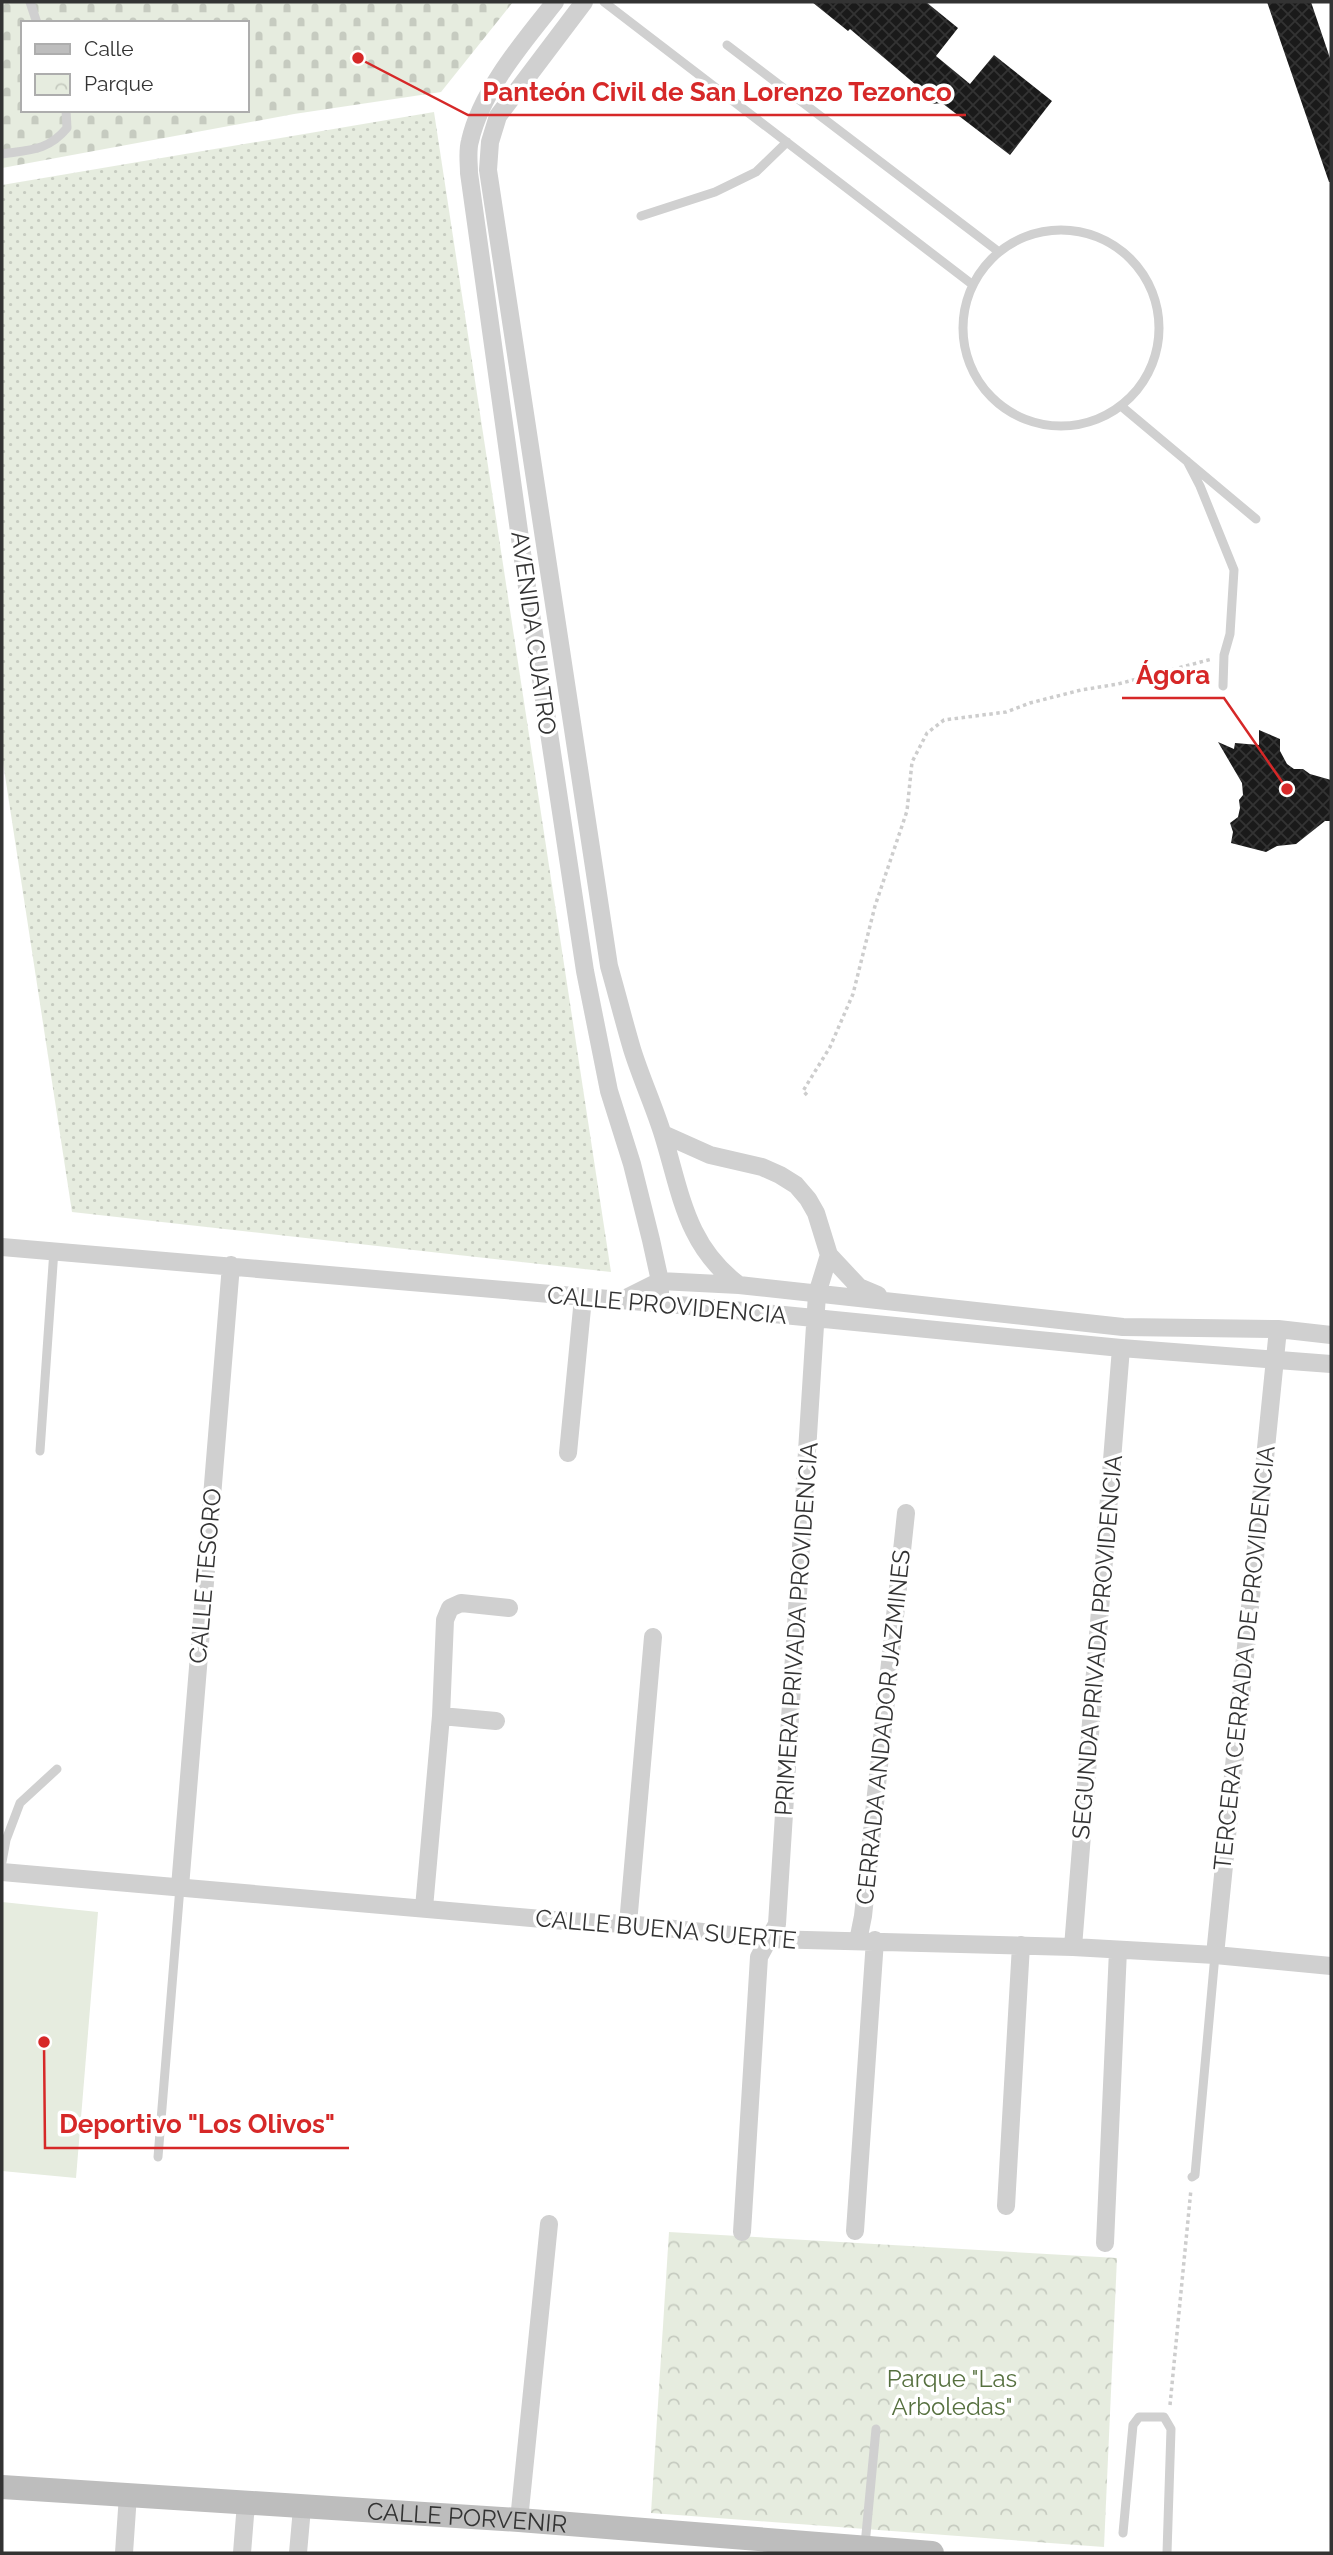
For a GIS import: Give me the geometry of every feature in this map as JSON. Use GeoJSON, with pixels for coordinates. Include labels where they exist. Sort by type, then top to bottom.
{"type":"FeatureCollection","features":[{"type":"Feature","properties":{"kind":"street","name":"AVENIDA CUATRO"},"geometry":{"type":"LineString","coordinates":[[555,2],[503,71],[477,117],[469,143],[469,173],[524,567],[585,971],[608,1091],[632,1164],[660,1281],[660,1304]]}},
{"type":"Feature","properties":{"kind":"street","name":"AVENIDA CUATRO"},"geometry":{"type":"LineString","coordinates":[[584,2],[498,116],[490,142],[488,170],[609,966],[633,1051],[663,1134],[688,1222],[705,1253],[720,1272],[739,1285]]}},
{"type":"Feature","properties":{"kind":"street"},"geometry":{"type":"LineString","coordinates":[[524,567],[547,563]]}},
{"type":"Feature","properties":{"kind":"street"},"geometry":{"type":"LineString","coordinates":[[663,1134],[709,1155],[762,1167],[796,1185],[816,1213],[829,1255],[859,1287],[897,1304]]}},
{"type":"Feature","properties":{"kind":"street","name":"CALLE PROVIDENCIA"},"geometry":{"type":"LineString","coordinates":[[2,1247],[622,1300],[1121,1348],[1331,1364]]}},
{"type":"Feature","properties":{"kind":"street","name":"PRIMERA PRIVADA PROVIDENCIA"},"geometry":{"type":"LineString","coordinates":[[742,2232],[760,1957],[776,1924],[817,1294],[829,1255]]}},
{"type":"Feature","properties":{"kind":"street","name":"CALLE TESORO"},"geometry":{"type":"LineString","coordinates":[[180,1887],[231,1265]]}},
{"type":"Feature","properties":{"kind":"street"},"geometry":{"type":"LineString","coordinates":[[622,1300],[660,1281]]}},
{"type":"Feature","properties":{"kind":"street","name":"CALLE PROVIDENCIA"},"geometry":{"type":"LineString","coordinates":[[660,1281],[739,1285],[1122,1327],[1278,1329],[1331,1335]]}},
{"type":"Feature","properties":{"kind":"street"},"geometry":{"type":"LineString","coordinates":[[568,1453],[583,1298]]}},
{"type":"Feature","properties":{"kind":"street","name":"TERCERA CERRADA DE PROVIDENCIA"},"geometry":{"type":"LineString","coordinates":[[1214,1955],[1278,1329]]}},
{"type":"Feature","properties":{"kind":"street","name":"SEGUNDA PRIVADA PROVIDENCIA"},"geometry":{"type":"LineString","coordinates":[[1073,1947],[1121,1348]]}},
{"type":"Feature","properties":{"kind":"street","name":"CERRADA ANDADOR JAZMINES"},"geometry":{"type":"LineString","coordinates":[[855,2231],[867,1941],[863,1916],[906,1513]]}},
{"type":"Feature","properties":{"kind":"street"},"geometry":{"type":"LineString","coordinates":[[424,1908],[441,1716],[445,1620],[450,1608],[461,1602],[509,1608]]}},
{"type":"Feature","properties":{"kind":"street"},"geometry":{"type":"LineString","coordinates":[[628,1924],[653,1637]]}},
{"type":"Feature","properties":{"kind":"street"},"geometry":{"type":"LineString","coordinates":[[441,1716],[496,1721]]}},
{"type":"Feature","properties":{"kind":"street","name":"CALLE BUENA SUERTE"},"geometry":{"type":"LineString","coordinates":[[2,1872],[628,1924],[768,1939],[1073,1947],[1214,1955],[1331,1966]]}},
{"type":"Feature","properties":{"kind":"street"},"geometry":{"type":"LineString","coordinates":[[1006,2206],[1021,1945]]}},
{"type":"Feature","properties":{"kind":"street"},"geometry":{"type":"LineString","coordinates":[[1105,2243],[1118,1950]]}},
{"type":"Feature","properties":{"kind":"street"},"geometry":{"type":"LineString","coordinates":[[519,2520],[549,2224]]}},
{"type":"Feature","properties":{"kind":"street","name":"CALLE PORVENIR"},"geometry":{"type":"LineString","coordinates":[[2,2487],[519,2520],[816,2548],[932,2553]]}},
{"type":"Feature","properties":{"kind":"street"},"geometry":{"type":"LineString","coordinates":[[124,2553],[128,2496]]}},
{"type":"Feature","properties":{"kind":"street"},"geometry":{"type":"LineString","coordinates":[[242,2553],[246,2503]]}},
{"type":"Feature","properties":{"kind":"street"},"geometry":{"type":"LineString","coordinates":[[298,2553],[302,2508]]}},
{"type":"Feature","properties":{"kind":"lane"},"geometry":{"type":"LineString","coordinates":[[30,2],[36,21]]}},
{"type":"Feature","properties":{"kind":"lane"},"geometry":{"type":"LineString","coordinates":[[604,2],[973,285]]}},
{"type":"Feature","properties":{"kind":"lane"},"geometry":{"type":"LineString","coordinates":[[727,45],[999,252]]}},
{"type":"Feature","properties":{"kind":"lane"},"geometry":{"type":"LineString","coordinates":[[2,154],[47,147],[67,128],[66,112]]}},
{"type":"Feature","properties":{"kind":"lane"},"geometry":{"type":"LineString","coordinates":[[641,216],[715,192],[756,172],[787,142]]}},
{"type":"Feature","properties":{"kind":"lane"},"geometry":{"type":"LineString","coordinates":[[1056,230],[1087,233],[1115,246],[1138,267],[1154,294],[1160,325],[1156,356],[1142,384],[1121,406],[1098,419],[1073,426],[1047,425],[1022,418],[1000,404],[982,384],[970,362],[964,336],[965,310],[973,285],[984,267],[999,252],[1026,236],[1056,230]]}},
{"type":"Feature","properties":{"kind":"lane"},"geometry":{"type":"LineString","coordinates":[[1121,406],[1256,519]]}},
{"type":"Feature","properties":{"kind":"lane"},"geometry":{"type":"LineString","coordinates":[[1187,461],[1234,570],[1223,686]]}},
{"type":"Feature","properties":{"kind":"lane"},"geometry":{"type":"LineString","coordinates":[[40,1451],[54,1250]]}},
{"type":"Feature","properties":{"kind":"lane"},"geometry":{"type":"LineString","coordinates":[[2,1862],[6,1840],[20,1803],[57,1769]]}},
{"type":"Feature","properties":{"kind":"lane"},"geometry":{"type":"LineString","coordinates":[[158,2157],[180,1887]]}},
{"type":"Feature","properties":{"kind":"lane"},"geometry":{"type":"LineString","coordinates":[[1192,2177],[1195,2175],[1214,1955]]}},
{"type":"Feature","properties":{"kind":"lane"},"geometry":{"type":"LineString","coordinates":[[1124,2533],[1133,2426],[1139,2417],[1164,2417],[1171,2429],[1167,2553]]}},
{"type":"Feature","properties":{"kind":"lane"},"geometry":{"type":"LineString","coordinates":[[864,2548],[876,2429]]}},
{"type":"Feature","properties":{"kind":"path"},"geometry":{"type":"LineString","coordinates":[[807,1095],[803,1091],[831,1047],[853,994],[876,905],[907,811],[912,762],[927,733],[944,720],[1006,712],[1030,702],[1118,684],[1224,655]]}},
{"type":"Feature","properties":{"kind":"path"},"geometry":{"type":"LineString","coordinates":[[1168,2421],[1192,2177]]}},
{"type":"Feature","properties":{"kind":"green space"},"geometry":{"type":"Polygon","coordinates":[[[2,2],[513,2],[441,92],[294,114],[2,168],[2,2]]]}},
{"type":"Feature","properties":{"kind":"green space"},"geometry":{"type":"Polygon","coordinates":[[[434,112],[611,1272],[72,1212],[2,756],[2,185],[434,112]]]}},
{"type":"Feature","properties":{"kind":"green space"},"geometry":{"type":"Polygon","coordinates":[[[2,1902],[98,1912],[76,2178],[2,2171],[2,1902]]]}},
{"type":"Feature","properties":{"kind":"green space","name":"Parque \"Las Arboledas\""},"geometry":{"type":"Polygon","coordinates":[[[669,2232],[1117,2258],[1104,2547],[651,2513],[669,2232]]]}},
{"type":"Feature","properties":{"kind":"building"},"geometry":{"type":"Polygon","coordinates":[[[812,2],[926,2],[958,28],[936,56],[970,84],[994,55],[1052,101],[1010,155],[942,103],[932,104],[922,90],[850,29],[848,31],[812,2]]]}},
{"type":"Feature","properties":{"kind":"building"},"geometry":{"type":"Polygon","coordinates":[[[1267,2],[1311,2],[1331,61],[1331,182],[1329,182],[1267,2]]]}},
{"type":"Feature","properties":{"kind":"building"},"geometry":{"type":"Polygon","coordinates":[[[1259,730],[1280,739],[1280,751],[1287,764],[1294,769],[1303,769],[1331,780],[1331,821],[1325,821],[1296,844],[1277,846],[1266,852],[1231,843],[1233,832],[1230,823],[1238,817],[1239,800],[1243,795],[1242,783],[1218,742],[1234,749],[1235,743],[1259,745],[1259,730]]]}},
{"type":"Feature","properties":{"kind":"place","name":"Panteón Civil de San Lorenzo Tezonco"},"geometry":{"type":"Point","coordinates":[358,58]}},
{"type":"Feature","properties":{"kind":"place","name":"Ágora"},"geometry":{"type":"Point","coordinates":[1287,789]}},
{"type":"Feature","properties":{"kind":"place","name":"Deportivo \"Los Olivos\""},"geometry":{"type":"Point","coordinates":[44,2042]}}]}
